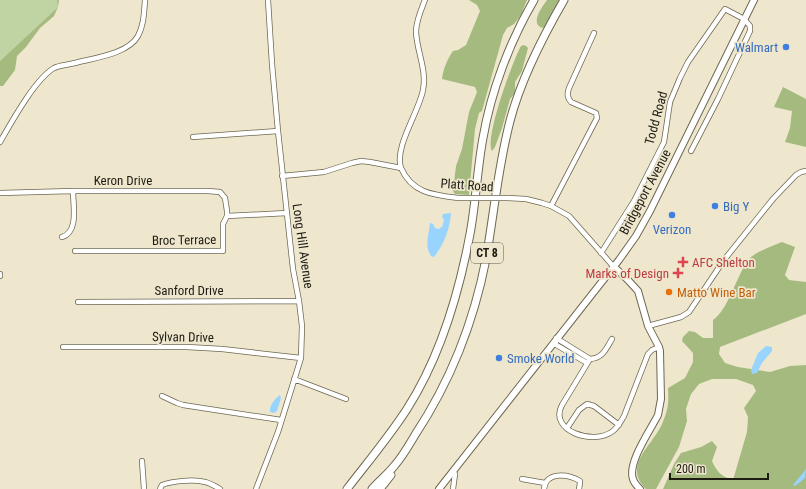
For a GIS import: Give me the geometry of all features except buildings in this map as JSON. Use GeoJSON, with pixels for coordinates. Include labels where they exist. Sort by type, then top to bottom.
{"type":"FeatureCollection","features":[{"type":"Feature","properties":{"kind":"highway","name":"CT 8"},"geometry":{"type":"LineString","coordinates":[[347,489],[407,409],[428,370],[442,337],[461,275],[470,233],[483,138],[491,102],[504,63],[534,0]]}},
{"type":"Feature","properties":{"kind":"highway","name":"CT 8"},"geometry":{"type":"LineString","coordinates":[[372,489],[395,465],[430,413],[441,392],[460,347],[476,300],[486,259],[510,121],[522,84],[536,51],[564,0]]}},
{"type":"Feature","properties":{"kind":"highway"},"geometry":{"type":"LineString","coordinates":[[380,489],[391,475],[395,465]]}},
{"type":"Feature","properties":{"kind":"main road","name":"Bridgeport Avenue"},"geometry":{"type":"LineString","coordinates":[[438,489],[636,236],[650,211],[754,0]]}},
{"type":"Feature","properties":{"kind":"main road"},"geometry":{"type":"LineString","coordinates":[[613,266],[638,291],[648,326],[660,349],[661,399],[658,415],[636,456],[632,472],[632,478],[640,489]]}},
{"type":"Feature","properties":{"kind":"street"},"geometry":{"type":"LineString","coordinates":[[0,142],[40,80],[54,68],[109,54],[134,43],[139,34],[144,17],[145,0]]}},
{"type":"Feature","properties":{"kind":"street","name":"Long Hill Avenue"},"geometry":{"type":"LineString","coordinates":[[256,489],[270,454],[301,358],[302,326],[300,300],[293,268],[282,176],[268,0]]}},
{"type":"Feature","properties":{"kind":"street"},"geometry":{"type":"LineString","coordinates":[[282,176],[324,172],[361,161],[401,168],[399,160],[403,145],[423,88],[424,78],[416,32],[425,0]]}},
{"type":"Feature","properties":{"kind":"street","name":"Todd Road"},"geometry":{"type":"LineString","coordinates":[[601,253],[634,201],[664,142],[670,102],[688,62],[726,9],[744,19]]}},
{"type":"Feature","properties":{"kind":"street"},"geometry":{"type":"LineString","coordinates":[[691,151],[718,99],[750,31],[750,26],[744,19]]}},
{"type":"Feature","properties":{"kind":"street"},"geometry":{"type":"LineString","coordinates":[[551,206],[597,118],[596,113],[571,102],[567,94],[568,88],[594,33]]}},
{"type":"Feature","properties":{"kind":"street"},"geometry":{"type":"LineString","coordinates":[[193,137],[278,131]]}},
{"type":"Feature","properties":{"kind":"street","name":"Platt Road"},"geometry":{"type":"LineString","coordinates":[[401,168],[406,179],[417,188],[434,194],[458,198],[508,198],[532,200],[551,206],[569,216],[613,266]]}},
{"type":"Feature","properties":{"kind":"street"},"geometry":{"type":"LineString","coordinates":[[648,326],[681,318],[689,312],[724,260],[773,199],[796,175],[806,171]]}},
{"type":"Feature","properties":{"kind":"street"},"geometry":{"type":"LineString","coordinates":[[62,237],[67,235],[72,226],[73,191]]}},
{"type":"Feature","properties":{"kind":"street","name":"Keron Drive"},"geometry":{"type":"LineString","coordinates":[[0,193],[73,191],[215,191],[220,192],[225,198],[227,216]]}},
{"type":"Feature","properties":{"kind":"street","name":"Broc Terrace"},"geometry":{"type":"LineString","coordinates":[[75,251],[223,251],[223,224],[227,216],[287,213]]}},
{"type":"Feature","properties":{"kind":"street","name":"Sanford Drive"},"geometry":{"type":"LineString","coordinates":[[78,302],[300,300]]}},
{"type":"Feature","properties":{"kind":"street"},"geometry":{"type":"LineString","coordinates":[[612,339],[601,356],[588,361],[559,409],[558,413],[560,419],[567,428],[582,436],[594,438],[614,431],[624,416],[650,352],[652,350],[660,349]]}},
{"type":"Feature","properties":{"kind":"street"},"geometry":{"type":"LineString","coordinates":[[555,341],[588,361]]}},
{"type":"Feature","properties":{"kind":"street","name":"Sylvan Drive"},"geometry":{"type":"LineString","coordinates":[[64,347],[187,347],[222,349],[301,358]]}},
{"type":"Feature","properties":{"kind":"street"},"geometry":{"type":"LineString","coordinates":[[294,379],[346,399]]}},
{"type":"Feature","properties":{"kind":"street"},"geometry":{"type":"LineString","coordinates":[[162,396],[183,405],[281,420]]}},
{"type":"Feature","properties":{"kind":"street"},"geometry":{"type":"LineString","coordinates":[[567,428],[579,410],[587,404],[594,406],[618,425]]}},
{"type":"Feature","properties":{"kind":"street"},"geometry":{"type":"LineString","coordinates":[[142,461],[144,489]]}},
{"type":"Feature","properties":{"kind":"street"},"geometry":{"type":"LineString","coordinates":[[453,470],[455,474],[453,489]]}},
{"type":"Feature","properties":{"kind":"street"},"geometry":{"type":"LineString","coordinates":[[544,489],[545,483],[551,477],[561,475],[580,481],[578,489]]}},
{"type":"Feature","properties":{"kind":"street"},"geometry":{"type":"LineString","coordinates":[[522,479],[545,483]]}},
{"type":"Feature","properties":{"kind":"street"},"geometry":{"type":"LineString","coordinates":[[160,489],[162,485],[169,482],[198,481],[206,482],[220,489]]}},
{"type":"Feature","properties":{"kind":"green space"},"geometry":{"type":"Polygon","coordinates":[[[0,0],[57,0],[58,7],[0,61],[0,0]]]}},
{"type":"Feature","properties":{"kind":"green space"},"geometry":{"type":"Polygon","coordinates":[[[469,0],[527,0],[521,15],[514,24],[507,28],[503,35],[482,111],[479,113],[475,129],[469,195],[455,194],[453,191],[456,166],[462,149],[469,112],[477,92],[475,87],[442,79],[449,57],[453,51],[466,45],[480,11],[477,5],[469,0]]]}},
{"type":"Feature","properties":{"kind":"green space"},"geometry":{"type":"Polygon","coordinates":[[[547,0],[560,0],[543,28],[537,23],[537,19],[547,0]]]}},
{"type":"Feature","properties":{"kind":"green space"},"geometry":{"type":"Polygon","coordinates":[[[58,7],[54,16],[40,28],[26,47],[17,56],[15,70],[3,86],[0,86],[0,61],[58,7]]]}},
{"type":"Feature","properties":{"kind":"green space"},"geometry":{"type":"Polygon","coordinates":[[[524,45],[528,48],[522,71],[515,82],[515,93],[510,99],[502,128],[492,151],[492,132],[500,99],[517,54],[521,46],[524,45]]]}},
{"type":"Feature","properties":{"kind":"green space"},"geometry":{"type":"Polygon","coordinates":[[[783,87],[806,99],[806,147],[785,142],[790,128],[792,111],[774,107],[783,87]]]}},
{"type":"Feature","properties":{"kind":"green space"},"geometry":{"type":"Polygon","coordinates":[[[782,242],[795,247],[785,275],[789,280],[806,282],[806,314],[720,347],[719,354],[725,363],[738,367],[770,372],[790,366],[806,365],[806,489],[663,489],[674,464],[681,453],[701,447],[712,441],[717,447],[712,461],[714,465],[722,475],[733,480],[747,432],[748,417],[744,408],[756,391],[753,385],[736,379],[712,379],[699,384],[691,394],[686,409],[687,421],[679,447],[656,489],[646,489],[639,481],[637,472],[638,464],[641,456],[664,419],[668,406],[668,388],[685,378],[693,362],[693,353],[682,341],[683,337],[689,331],[695,332],[703,338],[713,338],[713,320],[724,308],[744,266],[749,259],[752,256],[782,242]]]}},
{"type":"Feature","properties":{"kind":"water"},"geometry":{"type":"Polygon","coordinates":[[[451,213],[448,231],[444,242],[434,257],[431,256],[427,244],[430,223],[438,229],[442,227],[444,220],[442,217],[443,214],[451,213]]]}},
{"type":"Feature","properties":{"kind":"water"},"geometry":{"type":"Polygon","coordinates":[[[766,346],[772,347],[772,351],[762,363],[757,373],[752,374],[751,370],[758,353],[766,346]]]}},
{"type":"Feature","properties":{"kind":"water"},"geometry":{"type":"Polygon","coordinates":[[[280,395],[281,398],[277,411],[274,413],[270,412],[270,407],[280,395]]]}},
{"type":"Feature","properties":{"kind":"water"},"geometry":{"type":"Polygon","coordinates":[[[806,469],[805,478],[795,486],[793,485],[806,469]]]}},
{"type":"Feature","properties":{"kind":"place","name":"Walmart"},"geometry":{"type":"Point","coordinates":[786,47]}},
{"type":"Feature","properties":{"kind":"place","name":"Big Y"},"geometry":{"type":"Point","coordinates":[715,206]}},
{"type":"Feature","properties":{"kind":"place","name":"Verizon"},"geometry":{"type":"Point","coordinates":[672,215]}},
{"type":"Feature","properties":{"kind":"place","name":"AFC Shelton"},"geometry":{"type":"Point","coordinates":[683,262]}},
{"type":"Feature","properties":{"kind":"place","name":"Marks of Design"},"geometry":{"type":"Point","coordinates":[678,273]}},
{"type":"Feature","properties":{"kind":"place","name":"Matto Wine Bar"},"geometry":{"type":"Point","coordinates":[669,292]}},
{"type":"Feature","properties":{"kind":"place","name":"Smoke World"},"geometry":{"type":"Point","coordinates":[499,358]}}]}
